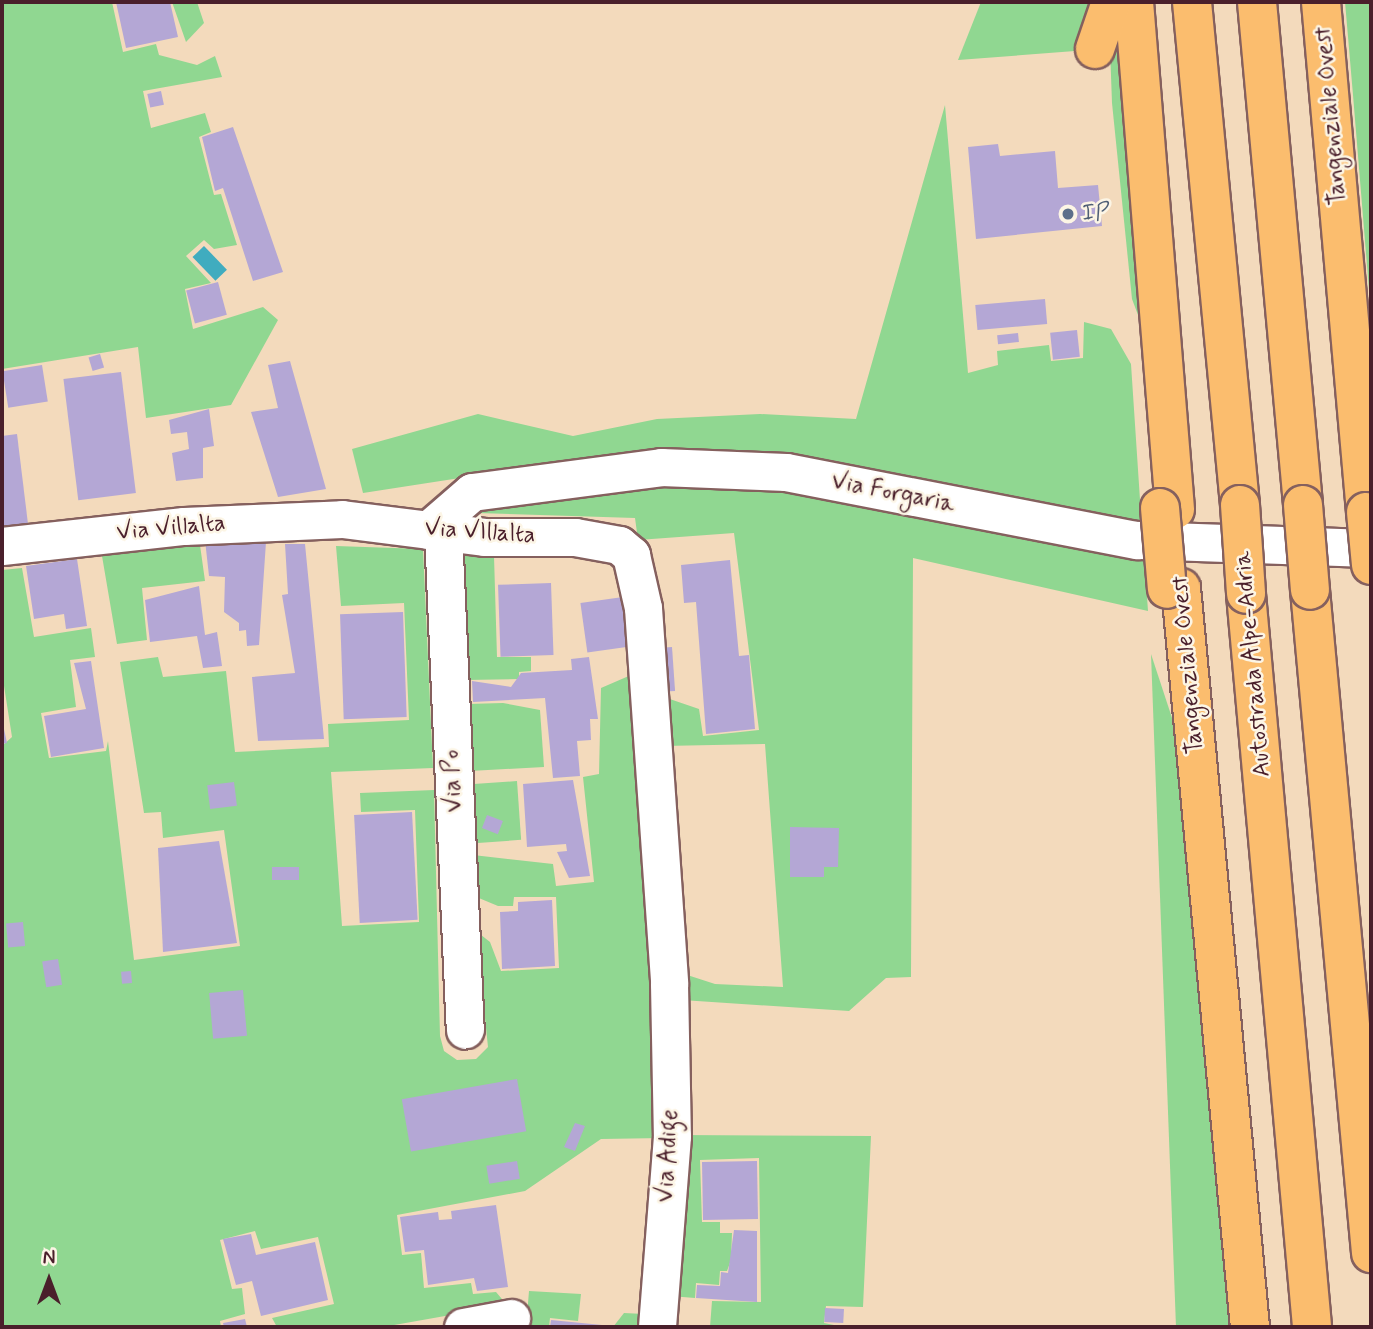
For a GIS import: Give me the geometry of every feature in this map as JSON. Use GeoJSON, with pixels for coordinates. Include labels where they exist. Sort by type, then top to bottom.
{"type":"FeatureCollection","features":[{"type":"Feature","properties":{"kind":"highway"},"geometry":{"type":"LineString","coordinates":[[1095,49],[1111,2]]}},
{"type":"Feature","properties":{"kind":"highway","name":"Tangenziale Ovest"},"geometry":{"type":"LineString","coordinates":[[1134,2],[1174,588],[1191,698],[1250,1327]]}},
{"type":"Feature","properties":{"kind":"highway","name":"Autostrada Alpe-Adria"},"geometry":{"type":"LineString","coordinates":[[1192,2],[1240,505],[1312,1327]]}},
{"type":"Feature","properties":{"kind":"highway"},"geometry":{"type":"LineString","coordinates":[[1257,2],[1371,1253]]}},
{"type":"Feature","properties":{"kind":"highway","name":"Tangenziale Ovest"},"geometry":{"type":"LineString","coordinates":[[1321,2],[1371,565]]}},
{"type":"Feature","properties":{"kind":"highway"},"geometry":{"type":"LineString","coordinates":[[1143,363],[1168,509]]}},
{"type":"Feature","properties":{"kind":"street","name":"Via Forgaria"},"geometry":{"type":"LineString","coordinates":[[435,530],[472,492],[661,467],[786,472],[1137,540],[1369,530]]}},
{"type":"Feature","properties":{"kind":"street","name":"Via VIllalta"},"geometry":{"type":"LineString","coordinates":[[342,519],[435,530],[575,537],[619,545]]}},
{"type":"Feature","properties":{"kind":"street","name":"Via Villalta"},"geometry":{"type":"LineString","coordinates":[[2,546],[184,526],[342,519]]}},
{"type":"Feature","properties":{"kind":"street","name":"Via Po"},"geometry":{"type":"LineString","coordinates":[[435,530],[465,1030]]}},
{"type":"Feature","properties":{"kind":"street","name":"Via Adige"},"geometry":{"type":"LineString","coordinates":[[619,545],[636,566],[643,608],[669,984],[671,1136],[657,1327]]}},
{"type":"Feature","properties":{"kind":"street"},"geometry":{"type":"LineString","coordinates":[[463,1327],[511,1318]]}},
{"type":"Feature","properties":{"kind":"green space"},"geometry":{"type":"Polygon","coordinates":[[[2,2],[112,2],[123,52],[156,44],[159,55],[197,65],[215,56],[222,77],[143,91],[151,128],[205,113],[211,132],[199,137],[214,195],[221,194],[237,245],[214,249],[204,240],[186,256],[211,283],[185,289],[193,329],[263,307],[278,320],[231,405],[146,418],[138,347],[2,369],[2,2]]]}},
{"type":"Feature","properties":{"kind":"green space"},"geometry":{"type":"Polygon","coordinates":[[[172,2],[197,2],[204,23],[186,42],[172,2]]]}},
{"type":"Feature","properties":{"kind":"green space"},"geometry":{"type":"Polygon","coordinates":[[[981,2],[1093,2],[1088,32],[1075,51],[958,60],[981,2]]]}},
{"type":"Feature","properties":{"kind":"green space"},"geometry":{"type":"Polygon","coordinates":[[[1345,2],[1371,2],[1371,314],[1353,95],[1345,2]]]}},
{"type":"Feature","properties":{"kind":"green space"},"geometry":{"type":"Polygon","coordinates":[[[1120,37],[1144,331],[1132,299],[1112,103],[1110,48],[1120,37]]]}},
{"type":"Feature","properties":{"kind":"green space"},"geometry":{"type":"Polygon","coordinates":[[[945,105],[968,373],[998,365],[997,351],[1049,345],[1051,361],[1083,358],[1084,322],[1111,329],[1131,364],[1142,530],[945,493],[538,466],[363,493],[352,449],[478,414],[573,436],[657,419],[760,414],[856,419],[945,105]]]}},
{"type":"Feature","properties":{"kind":"green space"},"geometry":{"type":"Polygon","coordinates":[[[659,481],[783,483],[1144,554],[1148,611],[913,558],[911,977],[886,978],[849,1011],[682,1000],[678,972],[715,984],[783,987],[765,744],[663,746],[658,695],[699,709],[703,736],[759,730],[734,533],[638,540],[635,518],[477,513],[485,502],[659,481]]]}},
{"type":"Feature","properties":{"kind":"green space"},"geometry":{"type":"Polygon","coordinates":[[[200,545],[205,581],[142,588],[147,640],[117,644],[102,556],[200,545]]]}},
{"type":"Feature","properties":{"kind":"green space"},"geometry":{"type":"Polygon","coordinates":[[[336,546],[423,549],[433,768],[331,772],[342,926],[419,922],[415,810],[361,812],[360,793],[434,790],[440,1036],[444,1051],[457,1060],[476,1059],[488,1047],[476,931],[490,942],[501,971],[559,968],[556,897],[514,897],[513,906],[498,906],[474,896],[473,855],[553,864],[556,886],[594,882],[583,777],[599,774],[601,688],[638,672],[663,1138],[601,1139],[525,1191],[397,1215],[402,1255],[421,1253],[424,1288],[471,1283],[473,1294],[496,1292],[507,1305],[383,1327],[277,1327],[272,1318],[334,1304],[318,1237],[261,1249],[255,1231],[220,1240],[232,1289],[242,1288],[245,1314],[220,1321],[221,1327],[2,1327],[2,746],[12,737],[2,673],[2,570],[22,568],[34,637],[91,628],[95,657],[70,660],[76,707],[41,713],[49,758],[106,751],[108,741],[134,960],[240,946],[224,830],[163,838],[161,812],[144,813],[120,662],[158,657],[163,677],[226,671],[235,752],[329,747],[328,724],[409,720],[404,603],[341,606],[336,546]]]}},
{"type":"Feature","properties":{"kind":"green space"},"geometry":{"type":"Polygon","coordinates":[[[461,554],[494,556],[497,657],[531,657],[531,671],[519,672],[519,679],[466,680],[461,554]]]}},
{"type":"Feature","properties":{"kind":"green space"},"geometry":{"type":"Polygon","coordinates":[[[1151,654],[1175,727],[1231,1327],[1176,1327],[1151,654]]]}},
{"type":"Feature","properties":{"kind":"green space"},"geometry":{"type":"Polygon","coordinates":[[[503,703],[540,710],[544,767],[470,771],[467,704],[503,703]]]}},
{"type":"Feature","properties":{"kind":"green space"},"geometry":{"type":"Polygon","coordinates":[[[517,781],[521,840],[474,843],[470,784],[517,781]]]}},
{"type":"Feature","properties":{"kind":"green space"},"geometry":{"type":"Polygon","coordinates":[[[677,1135],[871,1136],[863,1307],[826,1306],[824,1323],[844,1327],[710,1327],[712,1301],[761,1302],[759,1158],[700,1160],[702,1222],[720,1222],[720,1233],[732,1233],[731,1260],[727,1271],[720,1271],[719,1285],[696,1283],[695,1298],[670,1296],[677,1135]]]}},
{"type":"Feature","properties":{"kind":"green space"},"geometry":{"type":"Polygon","coordinates":[[[529,1291],[581,1294],[578,1321],[550,1318],[549,1327],[526,1327],[529,1291]]]}},
{"type":"Feature","properties":{"kind":"green space"},"geometry":{"type":"Polygon","coordinates":[[[624,1313],[644,1314],[643,1327],[613,1327],[624,1313]]]}},
{"type":"Feature","properties":{"kind":"water"},"geometry":{"type":"Polygon","coordinates":[[[204,246],[227,270],[215,281],[192,257],[204,246]]]}},
{"type":"Feature","properties":{"kind":"building"},"geometry":{"type":"Polygon","coordinates":[[[116,2],[170,2],[178,37],[126,48],[116,2]]]}},
{"type":"Feature","properties":{"kind":"building"},"geometry":{"type":"Polygon","coordinates":[[[161,91],[164,105],[150,108],[147,94],[161,91]]]}},
{"type":"Feature","properties":{"kind":"building"},"geometry":{"type":"Polygon","coordinates":[[[233,127],[283,272],[253,281],[223,188],[215,191],[202,137],[233,127]]]}},
{"type":"Feature","properties":{"kind":"building"},"geometry":{"type":"Polygon","coordinates":[[[998,144],[1000,156],[1055,151],[1058,188],[1098,185],[1102,226],[976,239],[968,147],[998,144]]]}},
{"type":"Feature","properties":{"kind":"building"},"geometry":{"type":"Polygon","coordinates":[[[218,282],[227,315],[195,323],[186,291],[218,282]]]}},
{"type":"Feature","properties":{"kind":"building"},"geometry":{"type":"Polygon","coordinates":[[[1045,299],[1047,324],[977,330],[975,305],[1045,299]]]}},
{"type":"Feature","properties":{"kind":"building"},"geometry":{"type":"Polygon","coordinates":[[[1077,330],[1080,357],[1053,360],[1050,333],[1077,330]]]}},
{"type":"Feature","properties":{"kind":"building"},"geometry":{"type":"Polygon","coordinates":[[[1018,333],[1019,342],[998,344],[997,335],[1018,333]]]}},
{"type":"Feature","properties":{"kind":"building"},"geometry":{"type":"Polygon","coordinates":[[[100,354],[104,367],[93,371],[89,358],[100,354]]]}},
{"type":"Feature","properties":{"kind":"building"},"geometry":{"type":"Polygon","coordinates":[[[290,361],[326,489],[278,497],[251,412],[278,408],[268,365],[290,361]]]}},
{"type":"Feature","properties":{"kind":"building"},"geometry":{"type":"Polygon","coordinates":[[[42,365],[48,402],[8,408],[2,371],[42,365]]]}},
{"type":"Feature","properties":{"kind":"building"},"geometry":{"type":"Polygon","coordinates":[[[121,372],[136,493],[78,500],[63,379],[121,372]]]}},
{"type":"Feature","properties":{"kind":"building"},"geometry":{"type":"Polygon","coordinates":[[[209,409],[214,446],[203,448],[203,478],[176,481],[172,453],[189,449],[187,432],[171,434],[169,420],[209,409]]]}},
{"type":"Feature","properties":{"kind":"building"},"geometry":{"type":"Polygon","coordinates":[[[17,434],[28,524],[2,528],[2,436],[17,434]]]}},
{"type":"Feature","properties":{"kind":"building"},"geometry":{"type":"Polygon","coordinates":[[[205,540],[266,542],[259,645],[247,646],[246,630],[239,631],[239,623],[224,612],[225,577],[209,576],[205,540]]]}},
{"type":"Feature","properties":{"kind":"building"},"geometry":{"type":"Polygon","coordinates":[[[285,544],[305,544],[324,739],[258,741],[252,677],[295,673],[282,595],[288,594],[285,544]]]}},
{"type":"Feature","properties":{"kind":"building"},"geometry":{"type":"Polygon","coordinates":[[[77,559],[87,626],[66,629],[64,614],[34,619],[26,566],[77,559]]]}},
{"type":"Feature","properties":{"kind":"building"},"geometry":{"type":"Polygon","coordinates":[[[730,560],[739,656],[749,655],[755,729],[706,734],[696,602],[684,603],[681,565],[730,560]]]}},
{"type":"Feature","properties":{"kind":"building"},"geometry":{"type":"Polygon","coordinates":[[[551,583],[554,655],[501,657],[498,585],[551,583]]]}},
{"type":"Feature","properties":{"kind":"building"},"geometry":{"type":"Polygon","coordinates":[[[199,586],[205,635],[217,632],[222,666],[203,668],[197,636],[150,642],[145,600],[199,586]]]}},
{"type":"Feature","properties":{"kind":"building"},"geometry":{"type":"Polygon","coordinates":[[[623,597],[630,647],[587,652],[580,603],[623,597]]]}},
{"type":"Feature","properties":{"kind":"building"},"geometry":{"type":"Polygon","coordinates":[[[403,612],[407,717],[344,719],[340,614],[403,612]]]}},
{"type":"Feature","properties":{"kind":"building"},"geometry":{"type":"Polygon","coordinates":[[[672,647],[675,691],[661,692],[658,648],[672,647]]]}},
{"type":"Feature","properties":{"kind":"building"},"geometry":{"type":"Polygon","coordinates":[[[589,657],[598,719],[590,719],[591,740],[577,741],[580,776],[553,778],[545,698],[473,702],[472,681],[511,687],[521,673],[572,670],[571,659],[589,657]]]}},
{"type":"Feature","properties":{"kind":"building"},"geometry":{"type":"Polygon","coordinates":[[[91,661],[104,748],[51,757],[44,716],[86,709],[74,663],[91,661]]]}},
{"type":"Feature","properties":{"kind":"building"},"geometry":{"type":"Polygon","coordinates":[[[2,720],[7,743],[2,744],[2,720]]]}},
{"type":"Feature","properties":{"kind":"building"},"geometry":{"type":"Polygon","coordinates":[[[573,780],[590,876],[569,878],[557,852],[567,851],[566,844],[527,847],[523,784],[573,780]]]}},
{"type":"Feature","properties":{"kind":"building"},"geometry":{"type":"Polygon","coordinates":[[[234,782],[237,806],[210,809],[207,785],[234,782]]]}},
{"type":"Feature","properties":{"kind":"building"},"geometry":{"type":"Polygon","coordinates":[[[412,812],[418,920],[360,923],[354,815],[412,812]]]}},
{"type":"Feature","properties":{"kind":"building"},"geometry":{"type":"Polygon","coordinates":[[[487,815],[503,821],[498,834],[482,828],[487,815]]]}},
{"type":"Feature","properties":{"kind":"building"},"geometry":{"type":"Polygon","coordinates":[[[790,827],[839,828],[838,867],[824,867],[824,877],[790,877],[790,827]]]}},
{"type":"Feature","properties":{"kind":"building"},"geometry":{"type":"Polygon","coordinates":[[[219,841],[237,943],[163,952],[158,848],[219,841]]]}},
{"type":"Feature","properties":{"kind":"building"},"geometry":{"type":"Polygon","coordinates":[[[272,867],[299,867],[299,880],[272,880],[272,867]]]}},
{"type":"Feature","properties":{"kind":"building"},"geometry":{"type":"Polygon","coordinates":[[[552,900],[555,966],[502,969],[500,912],[518,911],[518,902],[552,900]]]}},
{"type":"Feature","properties":{"kind":"building"},"geometry":{"type":"Polygon","coordinates":[[[23,922],[25,946],[8,947],[6,923],[23,922]]]}},
{"type":"Feature","properties":{"kind":"building"},"geometry":{"type":"Polygon","coordinates":[[[58,959],[62,985],[46,987],[42,962],[58,959]]]}},
{"type":"Feature","properties":{"kind":"building"},"geometry":{"type":"Polygon","coordinates":[[[131,971],[132,983],[122,984],[121,972],[131,971]]]}},
{"type":"Feature","properties":{"kind":"building"},"geometry":{"type":"Polygon","coordinates":[[[243,990],[247,1036],[213,1039],[209,993],[243,990]]]}},
{"type":"Feature","properties":{"kind":"building"},"geometry":{"type":"Polygon","coordinates":[[[517,1079],[526,1131],[411,1152],[402,1099],[517,1079]]]}},
{"type":"Feature","properties":{"kind":"building"},"geometry":{"type":"Polygon","coordinates":[[[575,1123],[585,1126],[575,1151],[564,1147],[575,1123]]]}},
{"type":"Feature","properties":{"kind":"building"},"geometry":{"type":"Polygon","coordinates":[[[517,1161],[520,1179],[489,1184],[486,1166],[517,1161]]]}},
{"type":"Feature","properties":{"kind":"building"},"geometry":{"type":"Polygon","coordinates":[[[757,1161],[758,1219],[703,1220],[702,1162],[757,1161]]]}},
{"type":"Feature","properties":{"kind":"building"},"geometry":{"type":"Polygon","coordinates":[[[496,1205],[508,1287],[477,1291],[474,1278],[428,1285],[424,1250],[405,1252],[400,1217],[438,1212],[439,1220],[452,1219],[451,1211],[496,1205]]]}},
{"type":"Feature","properties":{"kind":"building"},"geometry":{"type":"Polygon","coordinates":[[[734,1230],[757,1231],[757,1302],[696,1298],[697,1285],[720,1286],[721,1272],[728,1273],[734,1230]]]}},
{"type":"Feature","properties":{"kind":"building"},"geometry":{"type":"Polygon","coordinates":[[[251,1234],[256,1255],[315,1242],[328,1300],[261,1316],[252,1281],[236,1285],[223,1239],[251,1234]]]}},
{"type":"Feature","properties":{"kind":"building"},"geometry":{"type":"Polygon","coordinates":[[[825,1308],[844,1309],[843,1323],[824,1322],[825,1308]]]}},
{"type":"Feature","properties":{"kind":"building"},"geometry":{"type":"Polygon","coordinates":[[[245,1319],[247,1327],[224,1327],[223,1323],[245,1319]]]}},
{"type":"Feature","properties":{"kind":"building"},"geometry":{"type":"Polygon","coordinates":[[[551,1320],[602,1325],[602,1327],[550,1327],[551,1320]]]}},
{"type":"Feature","properties":{"kind":"place","name":"IP"},"geometry":{"type":"Point","coordinates":[1068,214]}}]}
